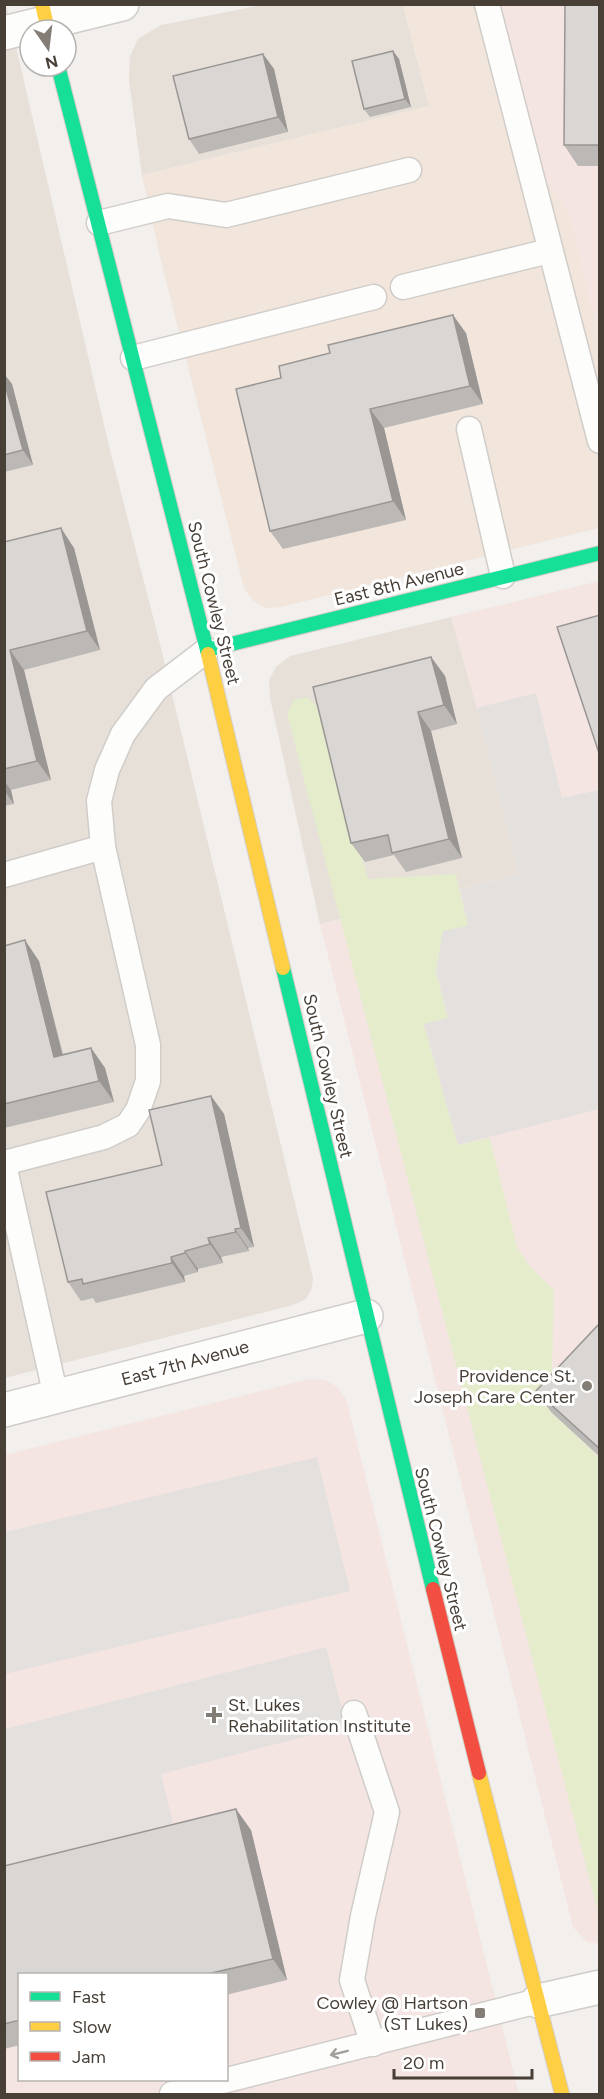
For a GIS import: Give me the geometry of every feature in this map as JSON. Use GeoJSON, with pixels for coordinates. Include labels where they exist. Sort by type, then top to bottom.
{"type":"FeatureCollection","features":[{"type":"Feature","properties":{"kind":"street"},"geometry":{"type":"LineString","coordinates":[[50,18],[122,4]]}},
{"type":"Feature","properties":{"kind":"street","name":"South Cowley Street"},"geometry":{"type":"LineString","coordinates":[[61,78],[207,650],[452,1669],[562,2094]]}},
{"type":"Feature","properties":{"kind":"street","name":"East 8th Avenue"},"geometry":{"type":"LineString","coordinates":[[207,650],[600,554]]}},
{"type":"Feature","properties":{"kind":"street","name":"East 7th Avenue"},"geometry":{"type":"LineString","coordinates":[[4,1410],[366,1316]]}},
{"type":"Feature","properties":{"kind":"street"},"geometry":{"type":"LineString","coordinates":[[538,2001],[600,1987]]}},
{"type":"Feature","properties":{"kind":"lane"},"geometry":{"type":"LineString","coordinates":[[487,4],[549,251],[600,441]]}},
{"type":"Feature","properties":{"kind":"lane"},"geometry":{"type":"LineString","coordinates":[[99,223],[168,206],[226,215],[409,170]]}},
{"type":"Feature","properties":{"kind":"lane"},"geometry":{"type":"LineString","coordinates":[[403,287],[549,251]]}},
{"type":"Feature","properties":{"kind":"lane"},"geometry":{"type":"LineString","coordinates":[[133,358],[374,297]]}},
{"type":"Feature","properties":{"kind":"lane"},"geometry":{"type":"LineString","coordinates":[[469,429],[503,576]]}},
{"type":"Feature","properties":{"kind":"lane"},"geometry":{"type":"LineString","coordinates":[[56,1397],[4,1164],[104,1137],[128,1125],[138,1110],[148,1081],[148,1046],[103,847],[99,801],[106,770],[123,734],[156,689],[207,650]]}},
{"type":"Feature","properties":{"kind":"lane"},"geometry":{"type":"LineString","coordinates":[[4,875],[103,847]]}},
{"type":"Feature","properties":{"kind":"lane"},"geometry":{"type":"LineString","coordinates":[[354,1713],[387,1812],[363,1917],[352,1980],[373,2044]]}},
{"type":"Feature","properties":{"kind":"lane"},"geometry":{"type":"LineString","coordinates":[[228,2080],[538,2001]]}},
{"type":"Feature","properties":{"kind":"lane"},"geometry":{"type":"LineString","coordinates":[[172,2094],[224,2081]]}},
{"type":"Feature","properties":{"kind":"shaded area"},"geometry":{"type":"Polygon","coordinates":[[[6,4],[18,55],[18,78],[23,78],[109,446],[159,640],[313,1278],[312,1288],[306,1299],[293,1305],[5,1378],[6,4]]]}},
{"type":"Feature","properties":{"kind":"shaded area"},"geometry":{"type":"Polygon","coordinates":[[[263,5],[403,5],[429,106],[142,175],[129,81],[130,56],[138,39],[161,25],[263,5]]]}},
{"type":"Feature","properties":{"kind":"shaded area"},"geometry":{"type":"Polygon","coordinates":[[[403,5],[501,5],[542,175],[569,210],[599,336],[599,528],[281,607],[266,608],[253,601],[244,588],[160,257],[142,175],[429,106],[403,5]]]}},
{"type":"Feature","properties":{"kind":"shaded area"},"geometry":{"type":"Polygon","coordinates":[[[501,5],[599,5],[599,336],[569,210],[542,175],[501,5]]]}},
{"type":"Feature","properties":{"kind":"shaded area"},"geometry":{"type":"Polygon","coordinates":[[[599,581],[599,1944],[587,1942],[573,1927],[320,924],[519,874],[477,708],[451,617],[599,581]]]}},
{"type":"Feature","properties":{"kind":"shaded area"},"geometry":{"type":"Polygon","coordinates":[[[451,617],[477,708],[519,874],[320,924],[270,698],[269,680],[276,667],[290,656],[451,617]]]}},
{"type":"Feature","properties":{"kind":"shaded area"},"geometry":{"type":"Polygon","coordinates":[[[536,693],[562,798],[599,790],[599,1109],[458,1145],[424,1024],[448,1018],[436,971],[443,931],[468,926],[460,889],[519,874],[477,708],[536,693]]]}},
{"type":"Feature","properties":{"kind":"shaded area","name":"St. Lukes Rehabilitation Institute"},"geometry":{"type":"Polygon","coordinates":[[[309,1379],[325,1380],[336,1386],[346,1399],[519,2094],[5,2094],[4,1455],[309,1379]]]}},
{"type":"Feature","properties":{"kind":"shaded area"},"geometry":{"type":"Polygon","coordinates":[[[317,1457],[350,1591],[5,1674],[5,1532],[317,1457]]]}},
{"type":"Feature","properties":{"kind":"shaded area"},"geometry":{"type":"Polygon","coordinates":[[[326,1647],[346,1726],[161,1774],[173,1823],[5,1867],[5,1729],[326,1647]]]}},
{"type":"Feature","properties":{"kind":"green space"},"geometry":{"type":"Polygon","coordinates":[[[307,697],[320,709],[368,879],[456,874],[468,926],[436,971],[448,1018],[424,1025],[458,1145],[490,1138],[517,1247],[530,1267],[554,1290],[551,1412],[599,1457],[599,1916],[287,714],[294,700],[307,697]]]}},
{"type":"Feature","properties":{"kind":"building"},"geometry":{"type":"Polygon","coordinates":[[[565,4],[600,4],[600,145],[564,145],[565,4]]]}},
{"type":"Feature","properties":{"kind":"building"},"geometry":{"type":"Polygon","coordinates":[[[393,51],[405,99],[364,109],[352,61],[393,51]]]}},
{"type":"Feature","properties":{"kind":"building"},"geometry":{"type":"Polygon","coordinates":[[[263,54],[278,117],[189,139],[173,76],[263,54]]]}},
{"type":"Feature","properties":{"kind":"building"},"geometry":{"type":"Polygon","coordinates":[[[453,315],[470,386],[370,409],[393,501],[270,531],[236,389],[281,378],[279,366],[330,353],[328,345],[453,315]]]}},
{"type":"Feature","properties":{"kind":"building"},"geometry":{"type":"Polygon","coordinates":[[[4,381],[23,450],[4,455],[4,381]]]}},
{"type":"Feature","properties":{"kind":"building"},"geometry":{"type":"Polygon","coordinates":[[[61,528],[87,631],[10,650],[37,761],[4,769],[4,542],[61,528]]]}},
{"type":"Feature","properties":{"kind":"building"},"geometry":{"type":"Polygon","coordinates":[[[600,615],[600,756],[557,627],[600,615]]]}},
{"type":"Feature","properties":{"kind":"building"},"geometry":{"type":"Polygon","coordinates":[[[431,657],[444,705],[418,712],[449,839],[392,853],[388,835],[351,843],[313,687],[431,657]]]}},
{"type":"Feature","properties":{"kind":"building"},"geometry":{"type":"Polygon","coordinates":[[[25,940],[54,1057],[91,1048],[99,1081],[4,1104],[4,946],[25,940]]]}},
{"type":"Feature","properties":{"kind":"building"},"geometry":{"type":"Polygon","coordinates":[[[211,1096],[241,1228],[235,1229],[236,1232],[208,1238],[210,1244],[171,1257],[172,1263],[83,1284],[82,1279],[68,1282],[46,1192],[162,1165],[149,1110],[211,1096]]]}},
{"type":"Feature","properties":{"kind":"building"},"geometry":{"type":"Polygon","coordinates":[[[600,1323],[600,1449],[536,1391],[600,1323]]]}},
{"type":"Feature","properties":{"kind":"building"},"geometry":{"type":"Polygon","coordinates":[[[236,1809],[273,1959],[211,1973],[18,1973],[18,2020],[4,2024],[4,1866],[236,1809]]]}},
{"type":"Feature","properties":{"kind":"traffic: fast"},"geometry":{"type":"LineString","coordinates":[[61,78],[208,654]]}},
{"type":"Feature","properties":{"kind":"traffic: fast"},"geometry":{"type":"LineString","coordinates":[[207,650],[600,553]]}},
{"type":"Feature","properties":{"kind":"traffic: fast"},"geometry":{"type":"LineString","coordinates":[[283,968],[433,1589]]}},
{"type":"Feature","properties":{"kind":"traffic: slow"},"geometry":{"type":"LineString","coordinates":[[42,4],[45,18]]}},
{"type":"Feature","properties":{"kind":"traffic: slow"},"geometry":{"type":"LineString","coordinates":[[208,654],[283,968]]}},
{"type":"Feature","properties":{"kind":"traffic: slow"},"geometry":{"type":"LineString","coordinates":[[479,1773],[562,2094]]}},
{"type":"Feature","properties":{"kind":"traffic: jam"},"geometry":{"type":"LineString","coordinates":[[433,1589],[479,1773]]}},
{"type":"Feature","properties":{"kind":"place","name":"Providence St. Joseph Care Center"},"geometry":{"type":"Point","coordinates":[587,1386]}},
{"type":"Feature","properties":{"kind":"place","name":"St. Lukes Rehabilitation Institute"},"geometry":{"type":"Point","coordinates":[214,1715]}},
{"type":"Feature","properties":{"kind":"place","name":"Cowley @ Hartson (ST Lukes)"},"geometry":{"type":"Point","coordinates":[480,2013]}}]}
